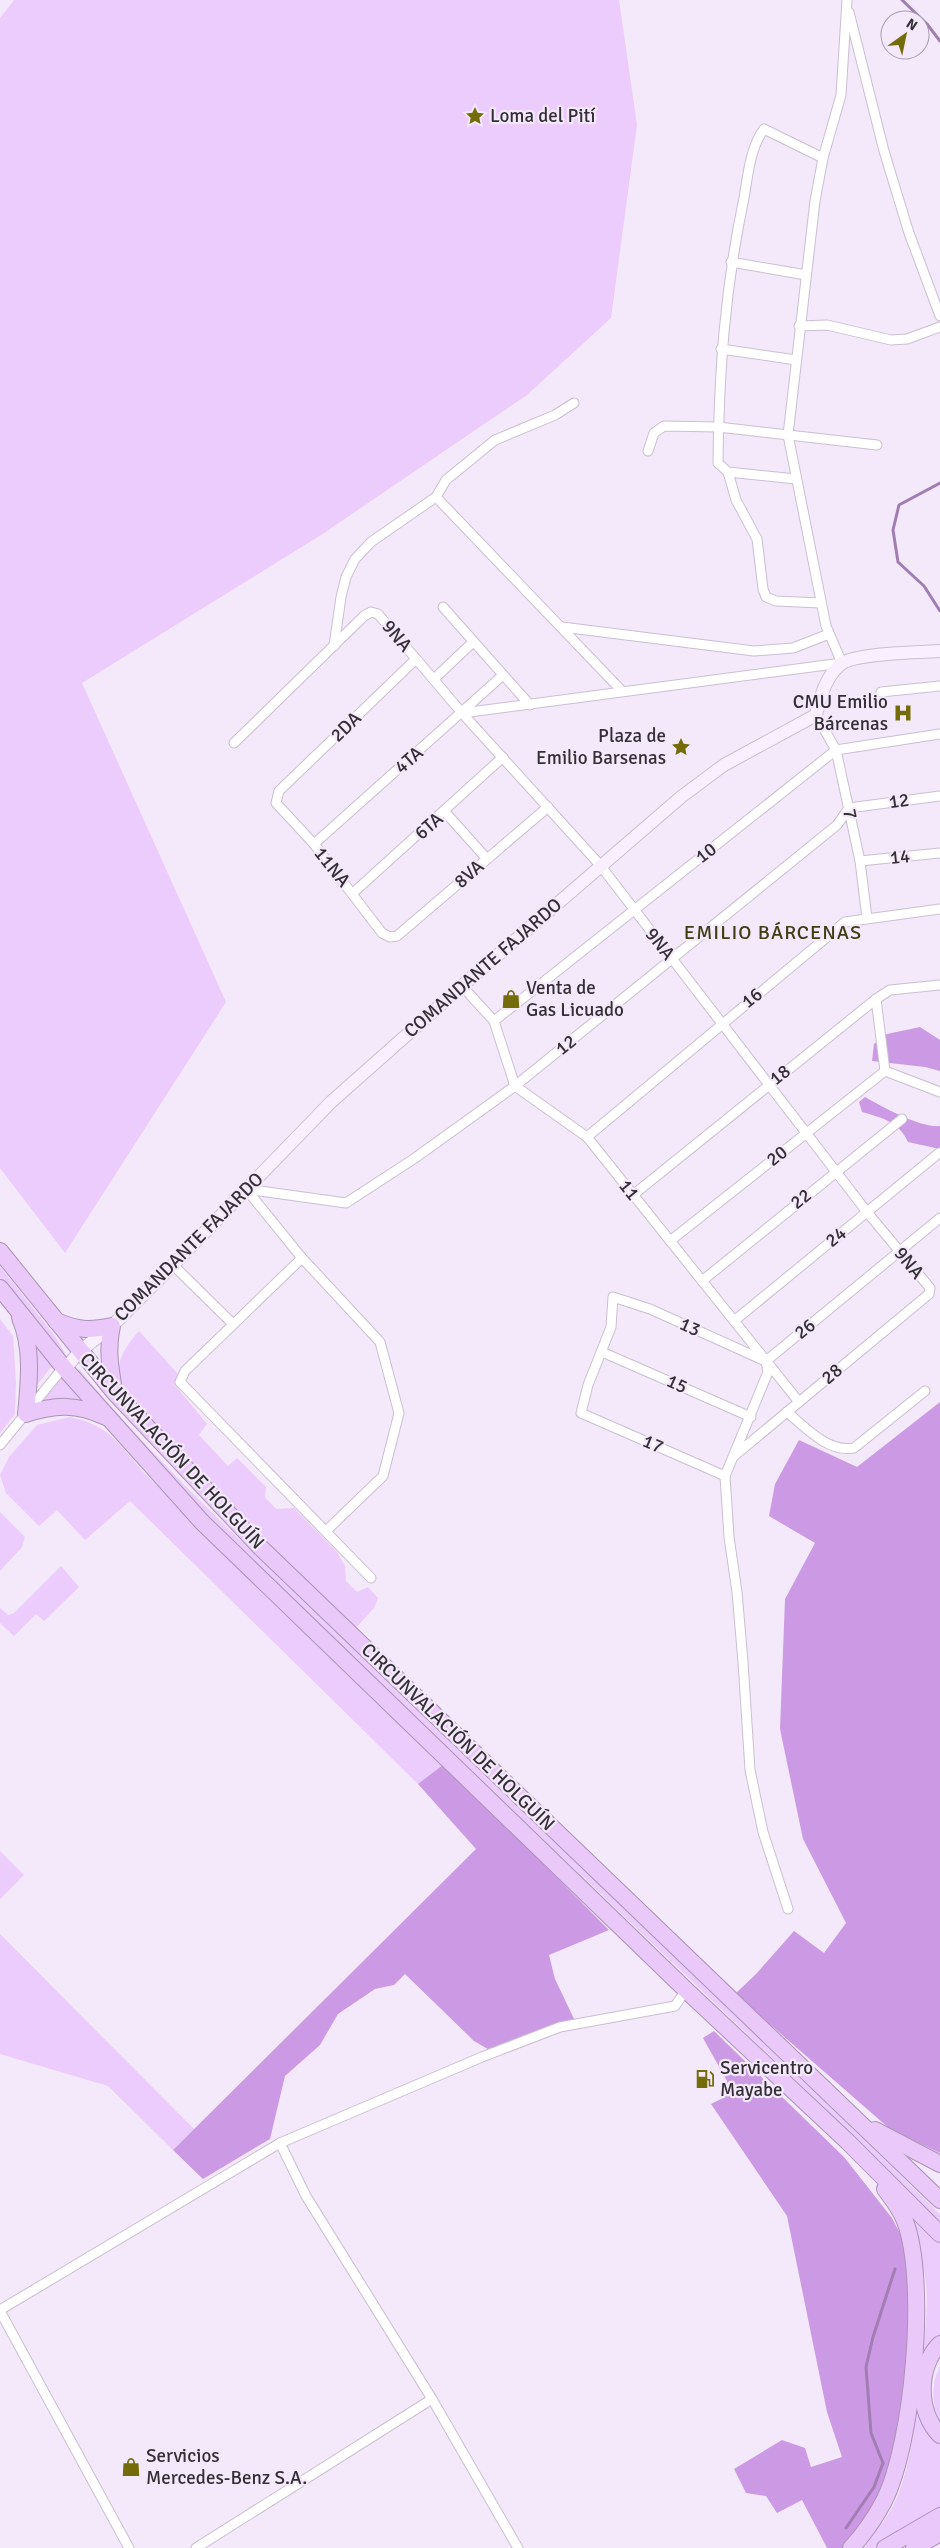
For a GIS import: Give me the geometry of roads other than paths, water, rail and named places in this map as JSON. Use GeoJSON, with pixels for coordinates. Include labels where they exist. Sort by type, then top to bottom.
{"type":"FeatureCollection","features":[{"type":"Feature","properties":{"kind":"highway","name":"CIRCUNVALACIÓN DE HOLGUÍN"},"geometry":{"type":"LineString","coordinates":[[0,1251],[53,1319],[114,1392],[260,1547],[940,2200]]}},
{"type":"Feature","properties":{"kind":"highway","name":"CIRCUNVALACIÓN DE HOLGUÍN"},"geometry":{"type":"LineString","coordinates":[[0,1288],[65,1369],[202,1522],[686,1990],[848,2142],[940,2234]]}},
{"type":"Feature","properties":{"kind":"highway"},"geometry":{"type":"LineString","coordinates":[[15,1307],[26,1330],[29,1360],[26,1414],[50,1406],[89,1410],[109,1418]]}},
{"type":"Feature","properties":{"kind":"highway"},"geometry":{"type":"LineString","coordinates":[[53,1319],[74,1329],[91,1330],[112,1326],[108,1358],[114,1392]]}},
{"type":"Feature","properties":{"kind":"highway"},"geometry":{"type":"LineString","coordinates":[[858,2121],[940,2164]]}},
{"type":"Feature","properties":{"kind":"highway"},"geometry":{"type":"LineString","coordinates":[[848,2142],[886,2190],[905,2220],[913,2252],[917,2284],[914,2356],[901,2449],[884,2501],[862,2536],[851,2548]]}},
{"type":"Feature","properties":{"kind":"highway"},"geometry":{"type":"LineString","coordinates":[[940,2344],[926,2367],[922,2388],[925,2409],[940,2435]]}},
{"type":"Feature","properties":{"kind":"highway"},"geometry":{"type":"LineString","coordinates":[[885,2548],[940,2516]]}},
{"type":"Feature","properties":{"kind":"highway"},"geometry":{"type":"LineString","coordinates":[[914,2548],[940,2533]]}},
{"type":"Feature","properties":{"kind":"street"},"geometry":{"type":"LineString","coordinates":[[842,663],[829,634],[821,603],[788,435],[799,326],[823,158],[841,95],[847,1]]}},
{"type":"Feature","properties":{"kind":"street"},"geometry":{"type":"LineString","coordinates":[[847,1],[884,151],[909,233],[940,316]]}},
{"type":"Feature","properties":{"kind":"street"},"geometry":{"type":"LineString","coordinates":[[821,603],[776,601],[766,597],[762,589],[757,539],[736,500],[728,472],[718,463],[718,427],[721,350],[731,262],[752,156],[764,129],[823,158]]}},
{"type":"Feature","properties":{"kind":"street"},"geometry":{"type":"LineString","coordinates":[[731,262],[806,275]]}},
{"type":"Feature","properties":{"kind":"street"},"geometry":{"type":"LineString","coordinates":[[799,326],[827,325],[890,340],[907,339],[940,327]]}},
{"type":"Feature","properties":{"kind":"street"},"geometry":{"type":"LineString","coordinates":[[721,350],[796,360]]}},
{"type":"Feature","properties":{"kind":"street"},"geometry":{"type":"LineString","coordinates":[[234,743],[334,646],[341,597],[346,577],[355,559],[391,526],[436,497],[446,480],[495,440],[555,415],[574,404]]}},
{"type":"Feature","properties":{"kind":"street"},"geometry":{"type":"LineString","coordinates":[[648,451],[654,433],[664,426],[718,427],[877,444]]}},
{"type":"Feature","properties":{"kind":"street"},"geometry":{"type":"LineString","coordinates":[[728,472],[796,479]]}},
{"type":"Feature","properties":{"kind":"street"},"geometry":{"type":"LineString","coordinates":[[436,497],[622,691]]}},
{"type":"Feature","properties":{"kind":"street"},"geometry":{"type":"LineString","coordinates":[[443,607],[530,705]]}},
{"type":"Feature","properties":{"kind":"street","name":"9NA"},"geometry":{"type":"LineString","coordinates":[[334,646],[364,616],[371,612],[378,614],[462,713],[600,865],[930,1291]]}},
{"type":"Feature","properties":{"kind":"street"},"geometry":{"type":"LineString","coordinates":[[562,627],[754,651],[793,648],[829,634]]}},
{"type":"Feature","properties":{"kind":"street"},"geometry":{"type":"LineString","coordinates":[[434,679],[473,642]]}},
{"type":"Feature","properties":{"kind":"street"},"geometry":{"type":"LineString","coordinates":[[462,713],[842,663],[866,656],[940,651]]}},
{"type":"Feature","properties":{"kind":"street","name":"2DA"},"geometry":{"type":"LineString","coordinates":[[277,797],[280,791],[416,659]]}},
{"type":"Feature","properties":{"kind":"street"},"geometry":{"type":"LineString","coordinates":[[816,715],[823,687],[842,663]]}},
{"type":"Feature","properties":{"kind":"street","name":"4TA"},"geometry":{"type":"LineString","coordinates":[[314,844],[503,675]]}},
{"type":"Feature","properties":{"kind":"street"},"geometry":{"type":"LineString","coordinates":[[881,692],[940,686]]}},
{"type":"Feature","properties":{"kind":"street","name":"7"},"geometry":{"type":"LineString","coordinates":[[816,715],[836,750],[860,861],[867,918]]}},
{"type":"Feature","properties":{"kind":"street","name":"COMANDANTE FAJARDO"},"geometry":{"type":"LineString","coordinates":[[65,1369],[80,1351],[112,1326],[172,1266],[331,1102],[600,865],[681,797],[724,765],[816,715]]}},
{"type":"Feature","properties":{"kind":"street","name":"10"},"geometry":{"type":"LineString","coordinates":[[494,1021],[836,750],[940,734]]}},
{"type":"Feature","properties":{"kind":"street","name":"6TA"},"geometry":{"type":"LineString","coordinates":[[353,893],[503,758]]}},
{"type":"Feature","properties":{"kind":"street","name":"12"},"geometry":{"type":"LineString","coordinates":[[246,1189],[346,1203],[415,1158],[515,1086],[837,825],[849,808],[940,796]]}},
{"type":"Feature","properties":{"kind":"street","name":"11NA"},"geometry":{"type":"LineString","coordinates":[[277,797],[276,803],[314,844],[382,933],[390,937]]}},
{"type":"Feature","properties":{"kind":"street","name":"8VA"},"geometry":{"type":"LineString","coordinates":[[390,937],[397,936],[548,807]]}},
{"type":"Feature","properties":{"kind":"street"},"geometry":{"type":"LineString","coordinates":[[445,812],[486,859]]}},
{"type":"Feature","properties":{"kind":"street","name":"14"},"geometry":{"type":"LineString","coordinates":[[860,861],[940,853]]}},
{"type":"Feature","properties":{"kind":"street","name":"16"},"geometry":{"type":"LineString","coordinates":[[587,1137],[721,1023],[845,922],[940,910]]}},
{"type":"Feature","properties":{"kind":"street","name":"18"},"geometry":{"type":"LineString","coordinates":[[633,1195],[876,999],[890,990],[940,985]]}},
{"type":"Feature","properties":{"kind":"street"},"geometry":{"type":"LineString","coordinates":[[462,986],[494,1021],[515,1086]]}},
{"type":"Feature","properties":{"kind":"street"},"geometry":{"type":"LineString","coordinates":[[876,999],[885,1071],[940,1092]]}},
{"type":"Feature","properties":{"kind":"street","name":"20"},"geometry":{"type":"LineString","coordinates":[[670,1241],[885,1071]]}},
{"type":"Feature","properties":{"kind":"street","name":"11"},"geometry":{"type":"LineString","coordinates":[[515,1086],[587,1137],[799,1402]]}},
{"type":"Feature","properties":{"kind":"street","name":"22"},"geometry":{"type":"LineString","coordinates":[[702,1281],[902,1118]]}},
{"type":"Feature","properties":{"kind":"street","name":"24"},"geometry":{"type":"LineString","coordinates":[[734,1321],[939,1153]]}},
{"type":"Feature","properties":{"kind":"street"},"geometry":{"type":"LineString","coordinates":[[246,1189],[302,1258],[380,1342],[399,1413],[383,1476],[326,1531]]}},
{"type":"Feature","properties":{"kind":"street","name":"26"},"geometry":{"type":"LineString","coordinates":[[766,1361],[940,1218]]}},
{"type":"Feature","properties":{"kind":"street"},"geometry":{"type":"LineString","coordinates":[[302,1258],[185,1371],[180,1382],[370,1578]]}},
{"type":"Feature","properties":{"kind":"street"},"geometry":{"type":"LineString","coordinates":[[172,1266],[233,1324]]}},
{"type":"Feature","properties":{"kind":"street","name":"28"},"geometry":{"type":"LineString","coordinates":[[734,1456],[930,1291]]}},
{"type":"Feature","properties":{"kind":"street","name":"13"},"geometry":{"type":"LineString","coordinates":[[602,1352],[611,1327],[613,1298],[650,1309],[766,1361]]}},
{"type":"Feature","properties":{"kind":"street","name":"17"},"geometry":{"type":"LineString","coordinates":[[602,1352],[588,1385],[581,1413],[725,1476]]}},
{"type":"Feature","properties":{"kind":"street","name":"15"},"geometry":{"type":"LineString","coordinates":[[602,1352],[751,1417]]}},
{"type":"Feature","properties":{"kind":"street"},"geometry":{"type":"LineString","coordinates":[[766,1361],[768,1372],[725,1476],[728,1537],[743,1662],[750,1770],[763,1832],[788,1909]]}},
{"type":"Feature","properties":{"kind":"street"},"geometry":{"type":"LineString","coordinates":[[0,1445],[65,1369]]}},
{"type":"Feature","properties":{"kind":"street"},"geometry":{"type":"LineString","coordinates":[[787,1412],[816,1437],[844,1450],[854,1448],[925,1391]]}},
{"type":"Feature","properties":{"kind":"street"},"geometry":{"type":"LineString","coordinates":[[128,2548],[0,2311],[280,2143],[482,2057],[560,2027],[675,2006],[686,1990]]}},
{"type":"Feature","properties":{"kind":"street"},"geometry":{"type":"LineString","coordinates":[[280,2143],[306,2196],[432,2399],[518,2548]]}},
{"type":"Feature","properties":{"kind":"street"},"geometry":{"type":"LineString","coordinates":[[196,2548],[432,2399]]}},
{"type":"Feature","properties":{"kind":"waterway"},"geometry":{"type":"LineString","coordinates":[[902,0],[927,24],[940,41]]}},
{"type":"Feature","properties":{"kind":"waterway"},"geometry":{"type":"LineString","coordinates":[[940,483],[899,505],[893,530],[898,562],[924,586],[940,611]]}},
{"type":"Feature","properties":{"kind":"waterway"},"geometry":{"type":"LineString","coordinates":[[846,2528],[874,2487],[883,2463],[871,2433],[866,2367],[873,2337],[895,2269]]}},
{"type":"Feature","properties":{"kind":"place","name":"Loma del Pití"},"geometry":{"type":"Point","coordinates":[475,116]}},
{"type":"Feature","properties":{"kind":"place","name":"CMU Emilio Bárcenas"},"geometry":{"type":"Point","coordinates":[903,713]}},
{"type":"Feature","properties":{"kind":"place","name":"Plaza de Emilio Barsenas"},"geometry":{"type":"Point","coordinates":[681,747]}},
{"type":"Feature","properties":{"kind":"place","name":"Venta de Gas Licuado"},"geometry":{"type":"Point","coordinates":[511,999]}},
{"type":"Feature","properties":{"kind":"place","name":"Servicentro Mayabe"},"geometry":{"type":"Point","coordinates":[705,2079]}},
{"type":"Feature","properties":{"kind":"place","name":"Servicios Mercedes-Benz S.A."},"geometry":{"type":"Point","coordinates":[131,2467]}},
{"type":"Feature","properties":{"kind":"district","name":"EMILIO BÁRCENAS"},"geometry":{"type":"Point","coordinates":[773,932]}}]}
